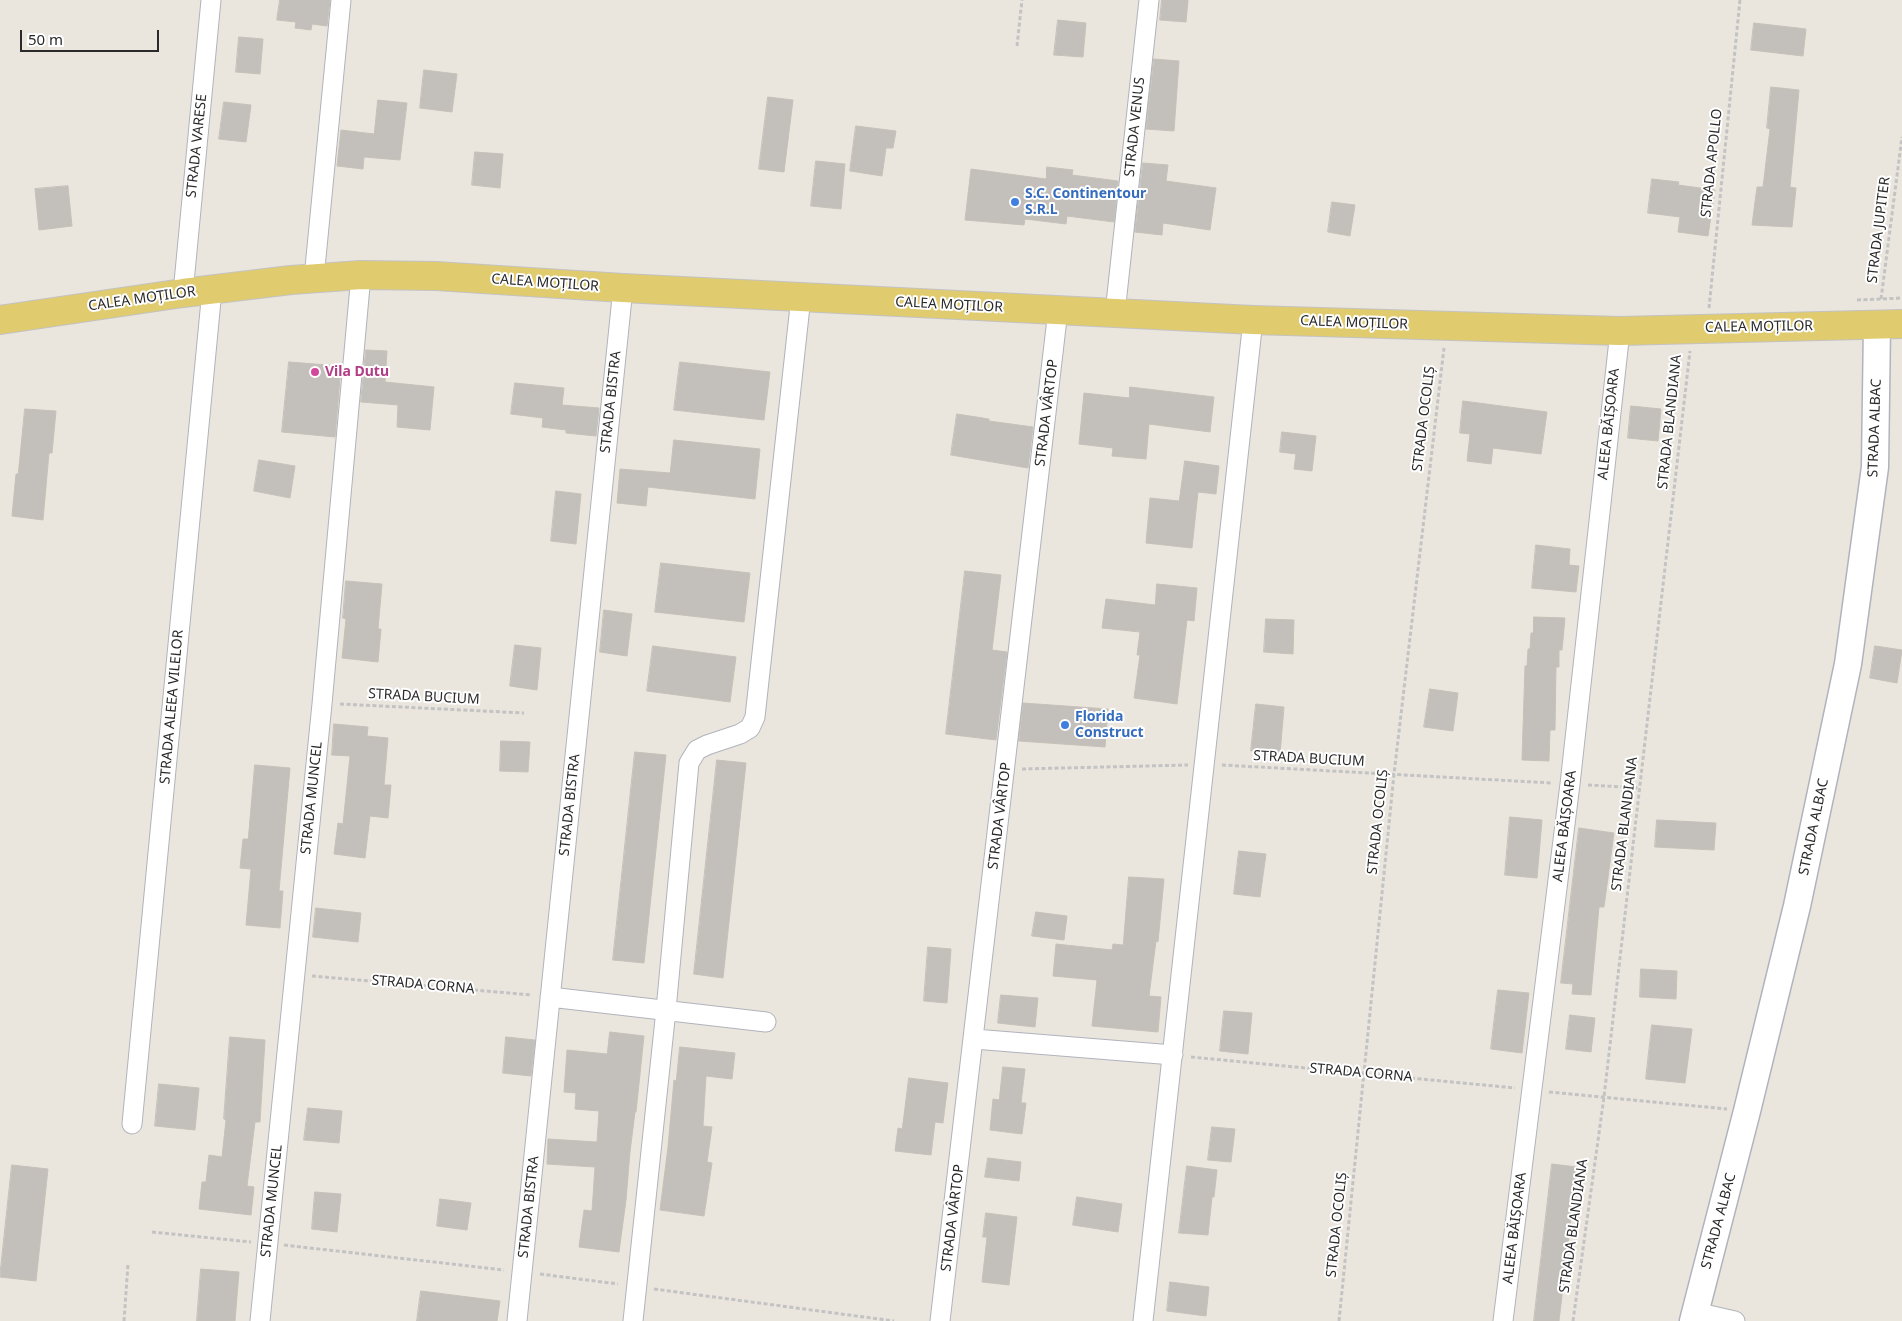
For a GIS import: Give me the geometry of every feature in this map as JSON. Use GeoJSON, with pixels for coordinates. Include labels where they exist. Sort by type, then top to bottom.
{"type":"FeatureCollection","features":[{"type":"Feature","properties":{"kind":"main road","name":"CALEA MOȚILOR"},"geometry":{"type":"LineString","coordinates":[[0,320],[183,293],[314,278],[361,275],[436,276],[623,288],[1253,320],[1620,331],[1700,329],[1887,316]]}},
{"type":"Feature","properties":{"kind":"street","name":"STRADA VARESE"},"geometry":{"type":"LineString","coordinates":[[183,293],[211,0]]}},
{"type":"Feature","properties":{"kind":"street"},"geometry":{"type":"LineString","coordinates":[[314,278],[341,0]]}},
{"type":"Feature","properties":{"kind":"street","name":"STRADA VENUS"},"geometry":{"type":"LineString","coordinates":[[1115,313],[1149,0]]}},
{"type":"Feature","properties":{"kind":"street","name":"STRADA MUNCEL"},"geometry":{"type":"LineString","coordinates":[[260,1321],[322,704],[361,275]]}},
{"type":"Feature","properties":{"kind":"street","name":"STRADA BISTRA"},"geometry":{"type":"LineString","coordinates":[[517,1321],[623,288]]}},
{"type":"Feature","properties":{"kind":"street","name":"STRADA ALEEA VILELOR"},"geometry":{"type":"LineString","coordinates":[[132,1124],[212,290]]}},
{"type":"Feature","properties":{"kind":"street"},"geometry":{"type":"LineString","coordinates":[[633,1321],[666,1010],[689,763],[697,750],[740,734],[750,728],[755,717],[801,297]]}},
{"type":"Feature","properties":{"kind":"street","name":"STRADA VÂRTOP"},"geometry":{"type":"LineString","coordinates":[[940,1321],[1006,770],[1058,310]]}},
{"type":"Feature","properties":{"kind":"street","name":"STRADA ALBAC"},"geometry":{"type":"LineString","coordinates":[[1694,1317],[1797,906],[1848,664],[1875,467],[1887,316]]}},
{"type":"Feature","properties":{"kind":"street"},"geometry":{"type":"LineString","coordinates":[[1144,1321],[1253,320]]}},
{"type":"Feature","properties":{"kind":"street","name":"ALEEA BĂIȘOARA"},"geometry":{"type":"LineString","coordinates":[[1503,1321],[1570,784],[1620,331]]}},
{"type":"Feature","properties":{"kind":"street"},"geometry":{"type":"LineString","coordinates":[[550,997],[766,1022]]}},
{"type":"Feature","properties":{"kind":"street"},"geometry":{"type":"LineString","coordinates":[[974,1039],[1173,1055]]}},
{"type":"Feature","properties":{"kind":"street"},"geometry":{"type":"LineString","coordinates":[[1694,1317],[1735,1321]]}},
{"type":"Feature","properties":{"kind":"path"},"geometry":{"type":"LineString","coordinates":[[1017,46],[1022,0]]}},
{"type":"Feature","properties":{"kind":"path","name":"STRADA APOLLO"},"geometry":{"type":"LineString","coordinates":[[1700,329],[1740,0]]}},
{"type":"Feature","properties":{"kind":"path","name":"STRADA JUPITER"},"geometry":{"type":"LineString","coordinates":[[1887,316],[1902,137]]}},
{"type":"Feature","properties":{"kind":"path"},"geometry":{"type":"LineString","coordinates":[[1887,316],[1902,298]]}},
{"type":"Feature","properties":{"kind":"path","name":"STRADA OCOLIȘ"},"geometry":{"type":"LineString","coordinates":[[1339,1321],[1394,774],[1447,326]]}},
{"type":"Feature","properties":{"kind":"path","name":"STRADA BLANDIANA"},"geometry":{"type":"LineString","coordinates":[[1572,1321],[1604,1097],[1640,788],[1700,329]]}},
{"type":"Feature","properties":{"kind":"path","name":"STRADA BUCIUM"},"geometry":{"type":"LineString","coordinates":[[322,704],[524,713]]}},
{"type":"Feature","properties":{"kind":"path","name":"STRADA BUCIUM"},"geometry":{"type":"LineString","coordinates":[[1006,770],[1204,764],[1640,788]]}},
{"type":"Feature","properties":{"kind":"path","name":"STRADA CORNA"},"geometry":{"type":"LineString","coordinates":[[295,974],[550,997]]}},
{"type":"Feature","properties":{"kind":"path","name":"STRADA CORNA"},"geometry":{"type":"LineString","coordinates":[[1173,1055],[1747,1111]]}},
{"type":"Feature","properties":{"kind":"path"},"geometry":{"type":"LineString","coordinates":[[124,1321],[128,1264]]}},
{"type":"Feature","properties":{"kind":"building"},"geometry":{"type":"Polygon","coordinates":[[[280,0],[330,0],[327,26],[312,24],[311,30],[295,28],[296,22],[277,20],[280,0]]]}},
{"type":"Feature","properties":{"kind":"building"},"geometry":{"type":"Polygon","coordinates":[[[1162,0],[1188,0],[1186,22],[1160,20],[1162,0]]]}},
{"type":"Feature","properties":{"kind":"building"},"geometry":{"type":"Polygon","coordinates":[[[1058,20],[1086,23],[1083,57],[1054,55],[1058,20]]]}},
{"type":"Feature","properties":{"kind":"building"},"geometry":{"type":"Polygon","coordinates":[[[1754,23],[1806,29],[1803,56],[1751,50],[1754,23]]]}},
{"type":"Feature","properties":{"kind":"building"},"geometry":{"type":"Polygon","coordinates":[[[239,37],[263,39],[260,74],[236,72],[239,37]]]}},
{"type":"Feature","properties":{"kind":"building"},"geometry":{"type":"Polygon","coordinates":[[[1154,59],[1179,61],[1174,131],[1146,129],[1154,59]]]}},
{"type":"Feature","properties":{"kind":"building"},"geometry":{"type":"Polygon","coordinates":[[[424,70],[457,74],[452,112],[420,108],[424,70]]]}},
{"type":"Feature","properties":{"kind":"building"},"geometry":{"type":"Polygon","coordinates":[[[1771,87],[1799,90],[1790,187],[1796,188],[1792,227],[1752,225],[1757,187],[1763,187],[1770,129],[1767,128],[1771,87]]]}},
{"type":"Feature","properties":{"kind":"building"},"geometry":{"type":"Polygon","coordinates":[[[768,97],[793,100],[784,172],[759,169],[768,97]]]}},
{"type":"Feature","properties":{"kind":"building"},"geometry":{"type":"Polygon","coordinates":[[[378,100],[407,103],[400,160],[364,157],[363,169],[337,166],[341,130],[374,134],[378,100]]]}},
{"type":"Feature","properties":{"kind":"building"},"geometry":{"type":"Polygon","coordinates":[[[224,102],[251,105],[246,142],[219,139],[224,102]]]}},
{"type":"Feature","properties":{"kind":"building"},"geometry":{"type":"Polygon","coordinates":[[[856,126],[896,131],[893,148],[886,148],[882,176],[850,171],[856,126]]]}},
{"type":"Feature","properties":{"kind":"building"},"geometry":{"type":"Polygon","coordinates":[[[475,152],[503,154],[500,188],[472,185],[475,152]]]}},
{"type":"Feature","properties":{"kind":"building"},"geometry":{"type":"Polygon","coordinates":[[[816,161],[845,164],[841,209],[811,206],[816,161]]]}},
{"type":"Feature","properties":{"kind":"building"},"geometry":{"type":"Polygon","coordinates":[[[1143,163],[1168,165],[1166,181],[1216,188],[1210,230],[1163,223],[1162,235],[1135,232],[1143,163]]]}},
{"type":"Feature","properties":{"kind":"building"},"geometry":{"type":"Polygon","coordinates":[[[1047,167],[1073,170],[1072,175],[1118,181],[1114,222],[1067,216],[1066,224],[1025,219],[1024,225],[965,220],[971,169],[1046,179],[1047,167]]]}},
{"type":"Feature","properties":{"kind":"building"},"geometry":{"type":"Polygon","coordinates":[[[1652,179],[1679,182],[1678,185],[1715,190],[1708,236],[1678,232],[1680,217],[1648,213],[1652,179]]]}},
{"type":"Feature","properties":{"kind":"building"},"geometry":{"type":"Polygon","coordinates":[[[68,186],[72,226],[39,230],[35,189],[68,186]]]}},
{"type":"Feature","properties":{"kind":"building"},"geometry":{"type":"Polygon","coordinates":[[[1332,202],[1355,205],[1350,236],[1328,232],[1332,202]]]}},
{"type":"Feature","properties":{"kind":"building"},"geometry":{"type":"Polygon","coordinates":[[[366,350],[387,351],[385,382],[434,387],[430,430],[397,427],[398,405],[361,402],[366,350]]]}},
{"type":"Feature","properties":{"kind":"building"},"geometry":{"type":"Polygon","coordinates":[[[289,362],[341,366],[335,437],[282,432],[289,362]]]}},
{"type":"Feature","properties":{"kind":"building"},"geometry":{"type":"Polygon","coordinates":[[[680,362],[770,372],[764,420],[674,410],[680,362]]]}},
{"type":"Feature","properties":{"kind":"building"},"geometry":{"type":"Polygon","coordinates":[[[515,383],[564,388],[562,405],[599,408],[596,436],[566,433],[566,430],[542,427],[543,418],[511,414],[515,383]]]}},
{"type":"Feature","properties":{"kind":"building"},"geometry":{"type":"Polygon","coordinates":[[[1130,387],[1214,397],[1210,432],[1149,424],[1146,459],[1112,456],[1113,448],[1079,444],[1084,393],[1129,398],[1130,387]]]}},
{"type":"Feature","properties":{"kind":"building"},"geometry":{"type":"Polygon","coordinates":[[[1463,401],[1547,412],[1541,454],[1493,448],[1491,464],[1467,461],[1470,434],[1460,433],[1463,401]]]}},
{"type":"Feature","properties":{"kind":"building"},"geometry":{"type":"Polygon","coordinates":[[[1631,406],[1661,409],[1658,441],[1628,438],[1631,406]]]}},
{"type":"Feature","properties":{"kind":"building"},"geometry":{"type":"Polygon","coordinates":[[[25,409],[56,411],[52,453],[49,453],[43,520],[12,516],[25,409]]]}},
{"type":"Feature","properties":{"kind":"building"},"geometry":{"type":"Polygon","coordinates":[[[957,414],[989,419],[989,421],[1033,427],[1028,468],[951,455],[957,414]]]}},
{"type":"Feature","properties":{"kind":"building"},"geometry":{"type":"Polygon","coordinates":[[[1282,432],[1316,436],[1312,471],[1294,469],[1296,454],[1280,452],[1282,432]]]}},
{"type":"Feature","properties":{"kind":"building"},"geometry":{"type":"Polygon","coordinates":[[[674,440],[760,449],[755,499],[648,487],[646,506],[617,503],[620,469],[670,473],[674,440]]]}},
{"type":"Feature","properties":{"kind":"building"},"geometry":{"type":"Polygon","coordinates":[[[259,460],[295,466],[290,498],[254,491],[259,460]]]}},
{"type":"Feature","properties":{"kind":"building"},"geometry":{"type":"Polygon","coordinates":[[[1185,461],[1219,466],[1216,494],[1198,492],[1192,548],[1146,543],[1150,498],[1179,501],[1185,461]]]}},
{"type":"Feature","properties":{"kind":"building"},"geometry":{"type":"Polygon","coordinates":[[[556,491],[581,494],[576,544],[551,541],[556,491]]]}},
{"type":"Feature","properties":{"kind":"building"},"geometry":{"type":"Polygon","coordinates":[[[1536,545],[1570,549],[1569,565],[1579,566],[1576,592],[1532,588],[1536,545]]]}},
{"type":"Feature","properties":{"kind":"building"},"geometry":{"type":"Polygon","coordinates":[[[661,563],[750,573],[744,622],[655,612],[661,563]]]}},
{"type":"Feature","properties":{"kind":"building"},"geometry":{"type":"Polygon","coordinates":[[[965,571],[1001,575],[992,650],[1007,652],[996,740],[946,734],[965,571]]]}},
{"type":"Feature","properties":{"kind":"building"},"geometry":{"type":"Polygon","coordinates":[[[346,581],[382,584],[378,629],[381,629],[378,662],[342,658],[346,619],[343,618],[346,581]]]}},
{"type":"Feature","properties":{"kind":"building"},"geometry":{"type":"Polygon","coordinates":[[[1157,584],[1197,588],[1194,621],[1187,620],[1177,704],[1134,698],[1140,655],[1137,655],[1140,632],[1102,628],[1106,599],[1155,605],[1157,584]]]}},
{"type":"Feature","properties":{"kind":"building"},"geometry":{"type":"Polygon","coordinates":[[[604,610],[632,614],[627,656],[600,652],[604,610]]]}},
{"type":"Feature","properties":{"kind":"building"},"geometry":{"type":"Polygon","coordinates":[[[1534,617],[1565,618],[1562,650],[1559,650],[1559,667],[1556,667],[1555,730],[1550,730],[1549,761],[1522,760],[1525,666],[1527,666],[1534,617]]]}},
{"type":"Feature","properties":{"kind":"building"},"geometry":{"type":"Polygon","coordinates":[[[1266,619],[1294,620],[1293,654],[1264,652],[1266,619]]]}},
{"type":"Feature","properties":{"kind":"building"},"geometry":{"type":"Polygon","coordinates":[[[515,645],[541,648],[537,690],[510,686],[515,645]]]}},
{"type":"Feature","properties":{"kind":"building"},"geometry":{"type":"Polygon","coordinates":[[[653,646],[736,657],[730,702],[647,691],[653,646]]]}},
{"type":"Feature","properties":{"kind":"building"},"geometry":{"type":"Polygon","coordinates":[[[1875,646],[1902,650],[1897,683],[1870,678],[1875,646]]]}},
{"type":"Feature","properties":{"kind":"building"},"geometry":{"type":"Polygon","coordinates":[[[1430,689],[1458,693],[1453,731],[1424,727],[1430,689]]]}},
{"type":"Feature","properties":{"kind":"building","name":"Florida Construct"},"geometry":{"type":"Polygon","coordinates":[[[1023,703],[1108,709],[1105,747],[1019,741],[1023,703]]]}},
{"type":"Feature","properties":{"kind":"building"},"geometry":{"type":"Polygon","coordinates":[[[1256,704],[1284,707],[1280,754],[1251,751],[1256,704]]]}},
{"type":"Feature","properties":{"kind":"building"},"geometry":{"type":"Polygon","coordinates":[[[334,724],[368,727],[367,736],[388,738],[384,785],[391,785],[388,818],[370,816],[365,858],[334,854],[338,823],[343,824],[350,756],[332,755],[334,724]]]}},
{"type":"Feature","properties":{"kind":"building"},"geometry":{"type":"Polygon","coordinates":[[[501,741],[530,742],[528,772],[500,771],[501,741]]]}},
{"type":"Feature","properties":{"kind":"building"},"geometry":{"type":"Polygon","coordinates":[[[635,752],[666,755],[644,963],[613,960],[635,752]]]}},
{"type":"Feature","properties":{"kind":"building"},"geometry":{"type":"Polygon","coordinates":[[[717,760],[746,763],[723,978],[694,974],[717,760]]]}},
{"type":"Feature","properties":{"kind":"building"},"geometry":{"type":"Polygon","coordinates":[[[255,765],[290,768],[279,891],[283,891],[280,928],[246,925],[251,869],[240,868],[243,839],[248,839],[255,765]]]}},
{"type":"Feature","properties":{"kind":"building"},"geometry":{"type":"Polygon","coordinates":[[[1510,817],[1542,820],[1537,878],[1505,875],[1510,817]]]}},
{"type":"Feature","properties":{"kind":"building"},"geometry":{"type":"Polygon","coordinates":[[[1657,820],[1716,823],[1714,850],[1655,847],[1657,820]]]}},
{"type":"Feature","properties":{"kind":"building"},"geometry":{"type":"Polygon","coordinates":[[[1579,828],[1614,833],[1604,907],[1599,907],[1591,995],[1572,994],[1573,984],[1561,983],[1579,828]]]}},
{"type":"Feature","properties":{"kind":"building"},"geometry":{"type":"Polygon","coordinates":[[[1239,851],[1266,854],[1260,897],[1234,894],[1239,851]]]}},
{"type":"Feature","properties":{"kind":"building"},"geometry":{"type":"Polygon","coordinates":[[[1129,877],[1164,879],[1158,942],[1156,941],[1149,996],[1161,997],[1158,1032],[1092,1026],[1097,980],[1053,976],[1056,944],[1112,950],[1113,944],[1123,945],[1129,877]]]}},
{"type":"Feature","properties":{"kind":"building"},"geometry":{"type":"Polygon","coordinates":[[[316,908],[361,913],[358,942],[313,937],[316,908]]]}},
{"type":"Feature","properties":{"kind":"building"},"geometry":{"type":"Polygon","coordinates":[[[1036,912],[1067,916],[1064,940],[1032,936],[1036,912]]]}},
{"type":"Feature","properties":{"kind":"building"},"geometry":{"type":"Polygon","coordinates":[[[928,947],[951,949],[947,1003],[924,1001],[928,947]]]}},
{"type":"Feature","properties":{"kind":"building"},"geometry":{"type":"Polygon","coordinates":[[[1641,969],[1677,971],[1676,999],[1640,997],[1641,969]]]}},
{"type":"Feature","properties":{"kind":"building"},"geometry":{"type":"Polygon","coordinates":[[[1498,990],[1529,993],[1522,1053],[1491,1049],[1498,990]]]}},
{"type":"Feature","properties":{"kind":"building"},"geometry":{"type":"Polygon","coordinates":[[[1001,995],[1038,998],[1035,1027],[998,1023],[1001,995]]]}},
{"type":"Feature","properties":{"kind":"building"},"geometry":{"type":"Polygon","coordinates":[[[1224,1011],[1252,1013],[1248,1054],[1220,1051],[1224,1011]]]}},
{"type":"Feature","properties":{"kind":"building"},"geometry":{"type":"Polygon","coordinates":[[[1570,1015],[1595,1018],[1591,1052],[1566,1049],[1570,1015]]]}},
{"type":"Feature","properties":{"kind":"building"},"geometry":{"type":"Polygon","coordinates":[[[1652,1025],[1692,1029],[1685,1083],[1646,1079],[1652,1025]]]}},
{"type":"Feature","properties":{"kind":"building"},"geometry":{"type":"Polygon","coordinates":[[[610,1032],[644,1036],[619,1252],[579,1247],[584,1210],[592,1211],[595,1167],[547,1164],[548,1139],[597,1142],[599,1111],[575,1109],[576,1093],[564,1092],[567,1050],[607,1054],[610,1032]]]}},
{"type":"Feature","properties":{"kind":"building"},"geometry":{"type":"Polygon","coordinates":[[[230,1037],[265,1040],[260,1122],[255,1122],[247,1186],[254,1187],[251,1215],[199,1209],[202,1182],[206,1182],[209,1155],[222,1157],[226,1120],[224,1119],[230,1037]]]}},
{"type":"Feature","properties":{"kind":"building"},"geometry":{"type":"Polygon","coordinates":[[[506,1037],[535,1040],[531,1076],[503,1073],[506,1037]]]}},
{"type":"Feature","properties":{"kind":"building"},"geometry":{"type":"Polygon","coordinates":[[[680,1047],[735,1053],[732,1079],[706,1076],[703,1126],[712,1127],[707,1162],[712,1163],[704,1216],[660,1210],[674,1080],[676,1081],[680,1047]]]}},
{"type":"Feature","properties":{"kind":"building"},"geometry":{"type":"Polygon","coordinates":[[[1003,1067],[1025,1069],[1021,1103],[1026,1103],[1022,1134],[990,1130],[993,1099],[999,1100],[1003,1067]]]}},
{"type":"Feature","properties":{"kind":"building"},"geometry":{"type":"Polygon","coordinates":[[[909,1078],[948,1083],[943,1123],[935,1122],[931,1155],[895,1151],[898,1128],[902,1129],[909,1078]]]}},
{"type":"Feature","properties":{"kind":"building"},"geometry":{"type":"Polygon","coordinates":[[[159,1084],[199,1088],[195,1130],[155,1126],[159,1084]]]}},
{"type":"Feature","properties":{"kind":"building"},"geometry":{"type":"Polygon","coordinates":[[[308,1108],[342,1111],[339,1143],[304,1140],[308,1108]]]}},
{"type":"Feature","properties":{"kind":"building"},"geometry":{"type":"Polygon","coordinates":[[[1212,1127],[1235,1129],[1231,1162],[1208,1160],[1212,1127]]]}},
{"type":"Feature","properties":{"kind":"building"},"geometry":{"type":"Polygon","coordinates":[[[988,1158],[1021,1162],[1019,1181],[985,1177],[988,1158]]]}},
{"type":"Feature","properties":{"kind":"building"},"geometry":{"type":"Polygon","coordinates":[[[1552,1164],[1577,1167],[1559,1321],[1534,1321],[1552,1164]]]}},
{"type":"Feature","properties":{"kind":"building"},"geometry":{"type":"Polygon","coordinates":[[[12,1165],[48,1169],[36,1281],[0,1277],[12,1165]]]}},
{"type":"Feature","properties":{"kind":"building"},"geometry":{"type":"Polygon","coordinates":[[[1187,1166],[1217,1170],[1208,1235],[1179,1233],[1187,1166]]]}},
{"type":"Feature","properties":{"kind":"building"},"geometry":{"type":"Polygon","coordinates":[[[315,1192],[341,1194],[337,1232],[312,1229],[315,1192]]]}},
{"type":"Feature","properties":{"kind":"building"},"geometry":{"type":"Polygon","coordinates":[[[1077,1197],[1122,1204],[1118,1232],[1073,1225],[1077,1197]]]}},
{"type":"Feature","properties":{"kind":"building"},"geometry":{"type":"Polygon","coordinates":[[[440,1199],[471,1203],[467,1230],[437,1226],[440,1199]]]}},
{"type":"Feature","properties":{"kind":"building"},"geometry":{"type":"Polygon","coordinates":[[[986,1213],[1017,1217],[1009,1285],[982,1282],[987,1237],[983,1237],[986,1213]]]}},
{"type":"Feature","properties":{"kind":"building"},"geometry":{"type":"Polygon","coordinates":[[[201,1269],[239,1272],[235,1321],[197,1321],[201,1269]]]}},
{"type":"Feature","properties":{"kind":"building"},"geometry":{"type":"Polygon","coordinates":[[[1170,1282],[1209,1287],[1206,1316],[1167,1311],[1170,1282]]]}},
{"type":"Feature","properties":{"kind":"building"},"geometry":{"type":"Polygon","coordinates":[[[421,1291],[500,1301],[497,1321],[417,1321],[421,1291]]]}},
{"type":"Feature","properties":{"kind":"place","name":"S.C. Continentour S.R.L"},"geometry":{"type":"Point","coordinates":[1015,202]}},
{"type":"Feature","properties":{"kind":"place","name":"Vila Dutu"},"geometry":{"type":"Point","coordinates":[315,372]}},
{"type":"Feature","properties":{"kind":"place","name":"Florida Construct"},"geometry":{"type":"Point","coordinates":[1065,725]}}]}
